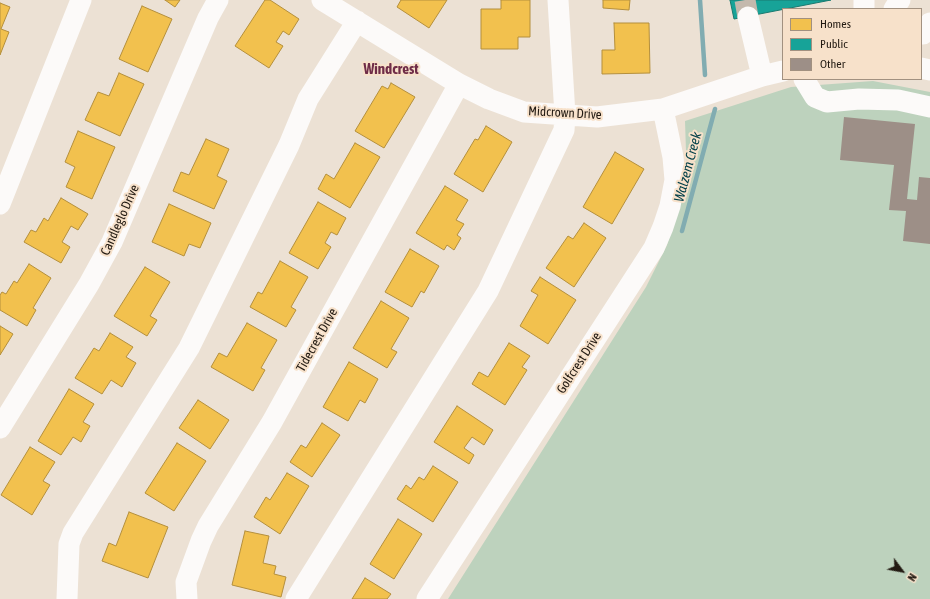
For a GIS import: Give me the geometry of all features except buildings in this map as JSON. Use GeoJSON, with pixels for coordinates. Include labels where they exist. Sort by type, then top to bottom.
{"type":"FeatureCollection","features":[{"type":"Feature","properties":{"kind":"street"},"geometry":{"type":"LineString","coordinates":[[0,204],[81,0]]}},
{"type":"Feature","properties":{"kind":"street","name":"Candleglo Drive"},"geometry":{"type":"LineString","coordinates":[[0,428],[89,284],[112,242],[208,18],[218,0]]}},
{"type":"Feature","properties":{"kind":"street","name":"Midcrown Drive"},"geometry":{"type":"LineString","coordinates":[[322,0],[354,12],[459,84],[489,99],[524,112],[597,116],[663,109],[762,76],[782,71]]}},
{"type":"Feature","properties":{"kind":"street"},"geometry":{"type":"LineString","coordinates":[[296,599],[488,291],[564,130],[565,115],[558,0]]}},
{"type":"Feature","properties":{"kind":"street"},"geometry":{"type":"LineString","coordinates":[[67,599],[69,544],[73,533],[189,348],[289,145],[308,99],[354,12]]}},
{"type":"Feature","properties":{"kind":"street"},"geometry":{"type":"LineString","coordinates":[[748,17],[762,76]]}},
{"type":"Feature","properties":{"kind":"street"},"geometry":{"type":"LineString","coordinates":[[922,34],[930,22]]}},
{"type":"Feature","properties":{"kind":"street"},"geometry":{"type":"LineString","coordinates":[[805,80],[815,97],[827,102],[859,99],[898,100],[930,107]]}},
{"type":"Feature","properties":{"kind":"street","name":"Tidecrest Drive"},"geometry":{"type":"LineString","coordinates":[[187,599],[186,582],[208,526],[272,422],[459,84]]}},
{"type":"Feature","properties":{"kind":"street","name":"Golfcrest Drive"},"geometry":{"type":"LineString","coordinates":[[427,599],[654,248],[670,206],[675,180],[673,158],[663,109]]}},
{"type":"Feature","properties":{"kind":"green space"},"geometry":{"type":"Polygon","coordinates":[[[873,81],[930,92],[930,599],[448,599],[646,287],[667,245],[687,181],[685,121],[791,87],[873,81]]]}},
{"type":"Feature","properties":{"kind":"waterway","name":"Walzem Creek"},"geometry":{"type":"LineString","coordinates":[[700,0],[705,75]]}},
{"type":"Feature","properties":{"kind":"waterway","name":"Walzem Creek"},"geometry":{"type":"LineString","coordinates":[[682,231],[715,109]]}},
{"type":"Feature","properties":{"kind":"tunnel"},"geometry":{"type":"LineString","coordinates":[[745,0],[748,17]]}},
{"type":"Feature","properties":{"kind":"district","name":"Windcrest"},"geometry":{"type":"Point","coordinates":[391,69]}}]}
